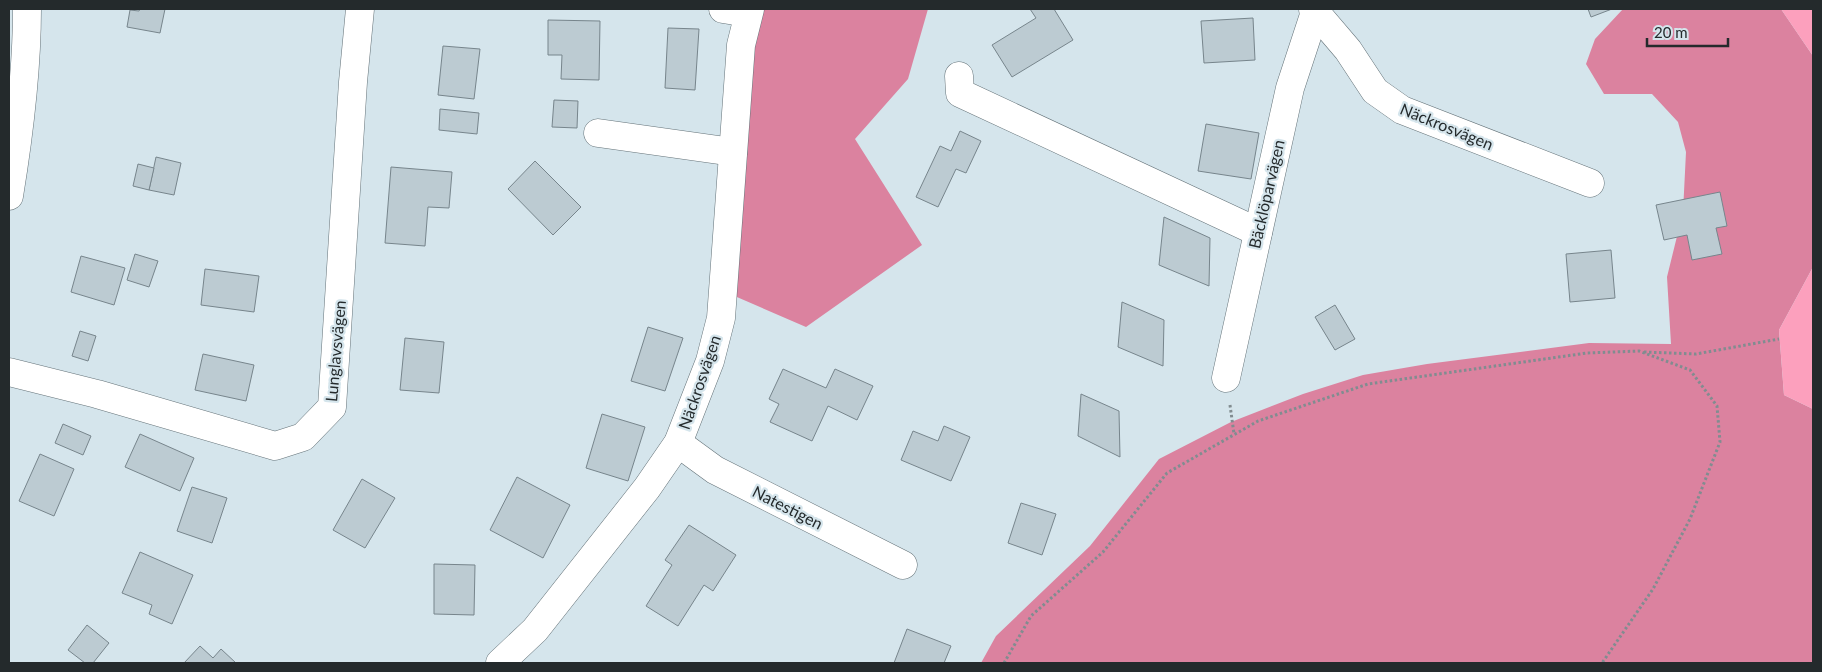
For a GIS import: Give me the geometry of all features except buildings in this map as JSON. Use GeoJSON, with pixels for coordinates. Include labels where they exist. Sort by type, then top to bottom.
{"type":"FeatureCollection","features":[{"type":"Feature","properties":{"kind":"street"},"geometry":{"type":"LineString","coordinates":[[9,196],[18,145],[28,9]]}},
{"type":"Feature","properties":{"kind":"street","name":"Lunglavsvägen"},"geometry":{"type":"LineString","coordinates":[[9,372],[97,394],[275,446],[303,436],[332,407],[360,9]]}},
{"type":"Feature","properties":{"kind":"street","name":"Näckrosvägen"},"geometry":{"type":"LineString","coordinates":[[500,663],[535,630],[647,488],[678,443],[710,361],[720,318],[741,45],[741,10]]}},
{"type":"Feature","properties":{"kind":"street","name":"Näckrosvägen"},"geometry":{"type":"LineString","coordinates":[[1314,11],[1348,50],[1375,91],[1402,110],[1590,183]]}},
{"type":"Feature","properties":{"kind":"street","name":"Bäcklöparvägen"},"geometry":{"type":"LineString","coordinates":[[1226,378],[1290,88],[1314,11]]}},
{"type":"Feature","properties":{"kind":"street"},"geometry":{"type":"LineString","coordinates":[[959,76],[960,93],[1258,232]]}},
{"type":"Feature","properties":{"kind":"street"},"geometry":{"type":"LineString","coordinates":[[598,134],[733,152]]}},
{"type":"Feature","properties":{"kind":"street","name":"Natestigen"},"geometry":{"type":"LineString","coordinates":[[678,443],[715,470],[903,565]]}},
{"type":"Feature","properties":{"kind":"path"},"geometry":{"type":"LineString","coordinates":[[1004,663],[1031,616],[1103,552],[1167,472],[1258,421],[1368,384],[1587,353],[1639,351],[1696,354],[1779,339]]}},
{"type":"Feature","properties":{"kind":"path"},"geometry":{"type":"LineString","coordinates":[[1602,663],[1657,580],[1690,519],[1720,442],[1717,406],[1690,370],[1639,351]]}},
{"type":"Feature","properties":{"kind":"shaded area"},"geometry":{"type":"Polygon","coordinates":[[[750,9],[928,9],[908,79],[855,139],[922,245],[806,327],[723,291],[750,9]]]}},
{"type":"Feature","properties":{"kind":"shaded area"},"geometry":{"type":"Polygon","coordinates":[[[1623,9],[1781,9],[1813,56],[1813,267],[1779,330],[1784,395],[1813,409],[1813,663],[981,663],[996,636],[1090,546],[1159,459],[1231,422],[1303,394],[1363,375],[1427,364],[1589,343],[1671,344],[1667,277],[1683,212],[1686,152],[1678,122],[1652,94],[1604,94],[1586,64],[1595,39],[1623,9]]]}},
{"type":"Feature","properties":{"kind":"shaded area"},"geometry":{"type":"Polygon","coordinates":[[[1781,9],[1813,9],[1813,56],[1781,9]]]}},
{"type":"Feature","properties":{"kind":"shaded area"},"geometry":{"type":"Polygon","coordinates":[[[1813,267],[1813,409],[1784,395],[1779,330],[1813,267]]]}}]}
